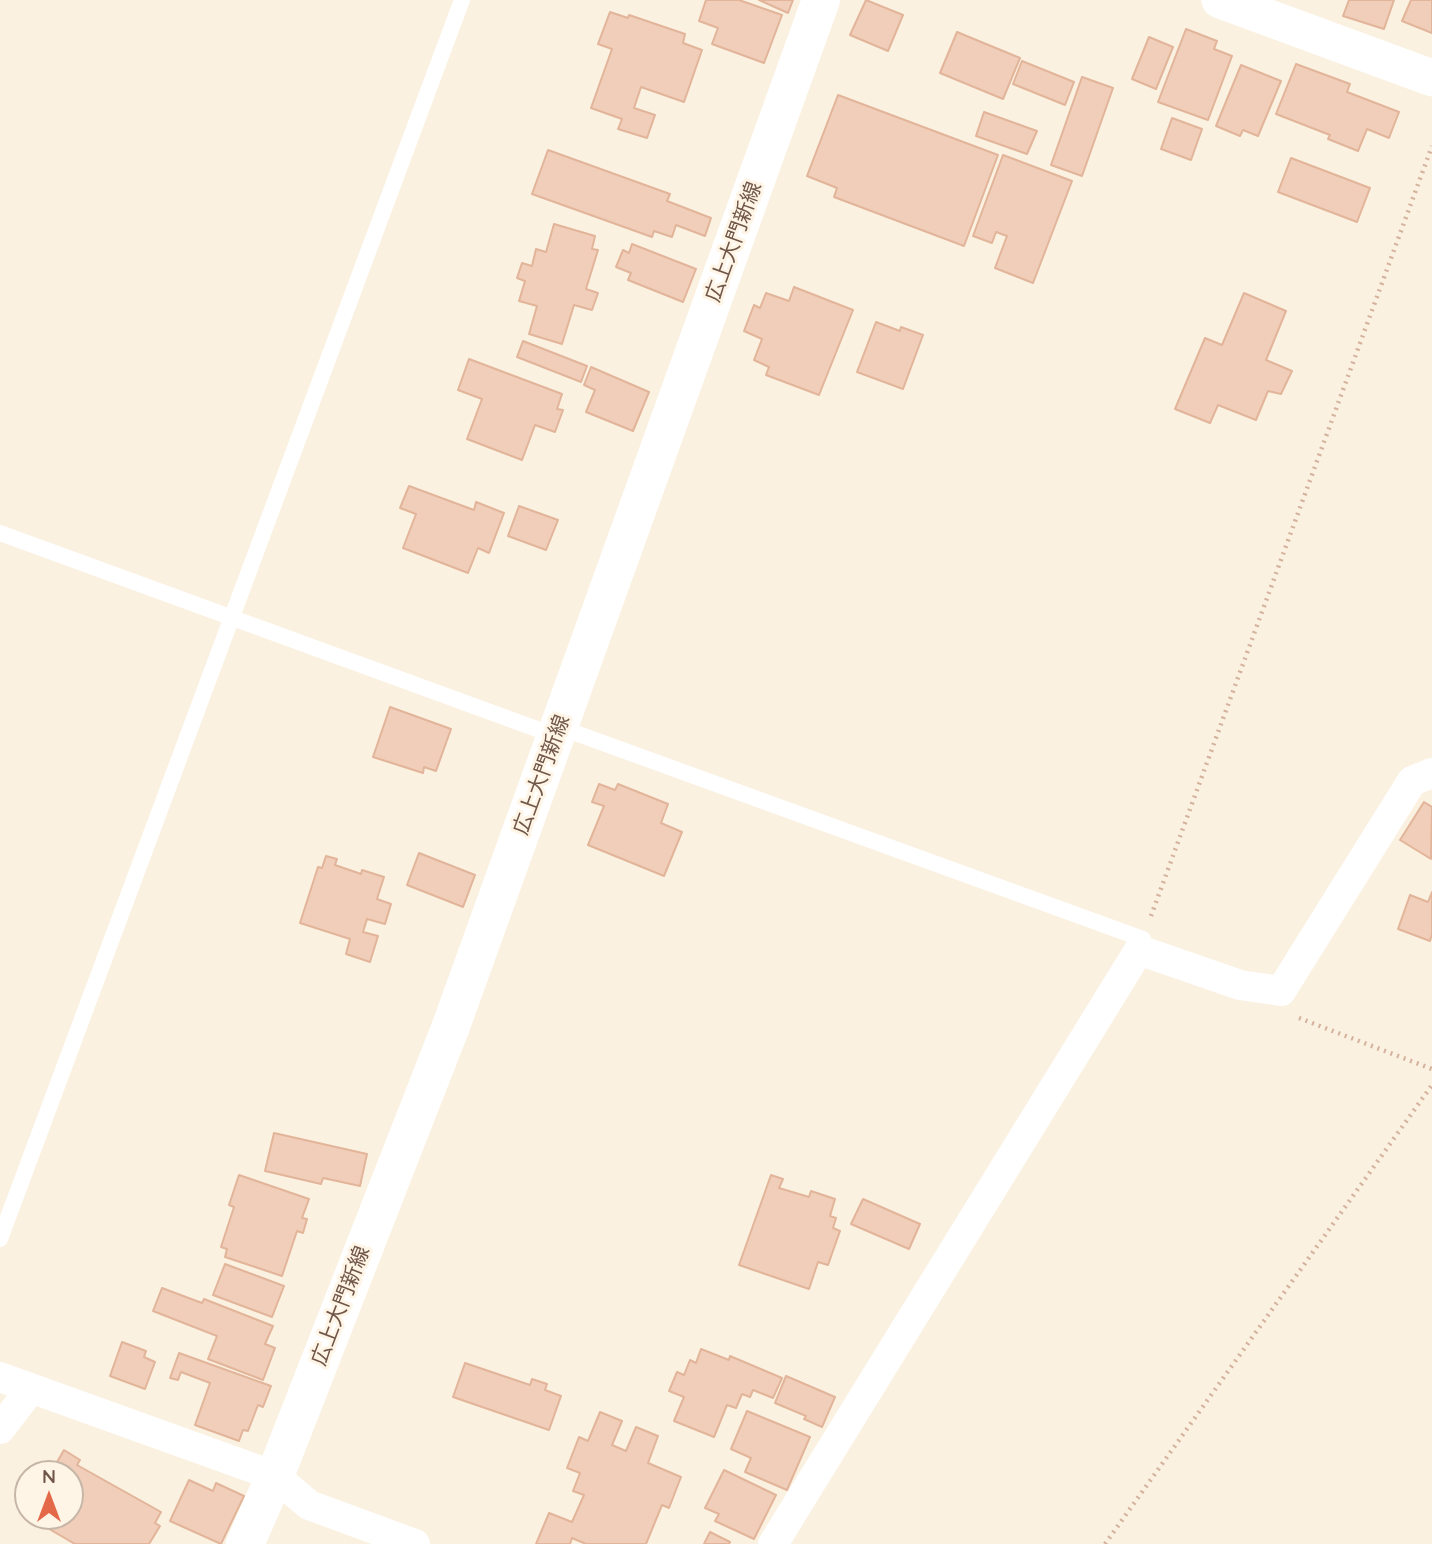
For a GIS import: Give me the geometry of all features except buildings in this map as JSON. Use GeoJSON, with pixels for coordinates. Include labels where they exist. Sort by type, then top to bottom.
{"type":"FeatureCollection","features":[{"type":"Feature","properties":{"kind":"main road","name":"広上大門新線"},"geometry":{"type":"LineString","coordinates":[[245,1544],[275,1476],[451,1026],[821,0]]}},
{"type":"Feature","properties":{"kind":"street"},"geometry":{"type":"LineString","coordinates":[[1220,0],[1432,78]]}},
{"type":"Feature","properties":{"kind":"street"},"geometry":{"type":"LineString","coordinates":[[773,1544],[1139,950],[1240,985],[1280,991],[1412,781],[1432,774]]}},
{"type":"Feature","properties":{"kind":"street"},"geometry":{"type":"LineString","coordinates":[[0,1377],[275,1476],[309,1505],[415,1544]]}},
{"type":"Feature","properties":{"kind":"street"},"geometry":{"type":"LineString","coordinates":[[0,1429],[30,1390]]}},
{"type":"Feature","properties":{"kind":"lane"},"geometry":{"type":"LineString","coordinates":[[0,1239],[462,0]]}},
{"type":"Feature","properties":{"kind":"lane"},"geometry":{"type":"LineString","coordinates":[[0,533],[231,619],[557,731],[1143,939]]}},
{"type":"Feature","properties":{"kind":"path"},"geometry":{"type":"LineString","coordinates":[[1143,939],[1432,146]]}},
{"type":"Feature","properties":{"kind":"path"},"geometry":{"type":"LineString","coordinates":[[1280,991],[1284,1012],[1432,1069]]}},
{"type":"Feature","properties":{"kind":"path"},"geometry":{"type":"LineString","coordinates":[[1105,1544],[1432,1085]]}}]}
